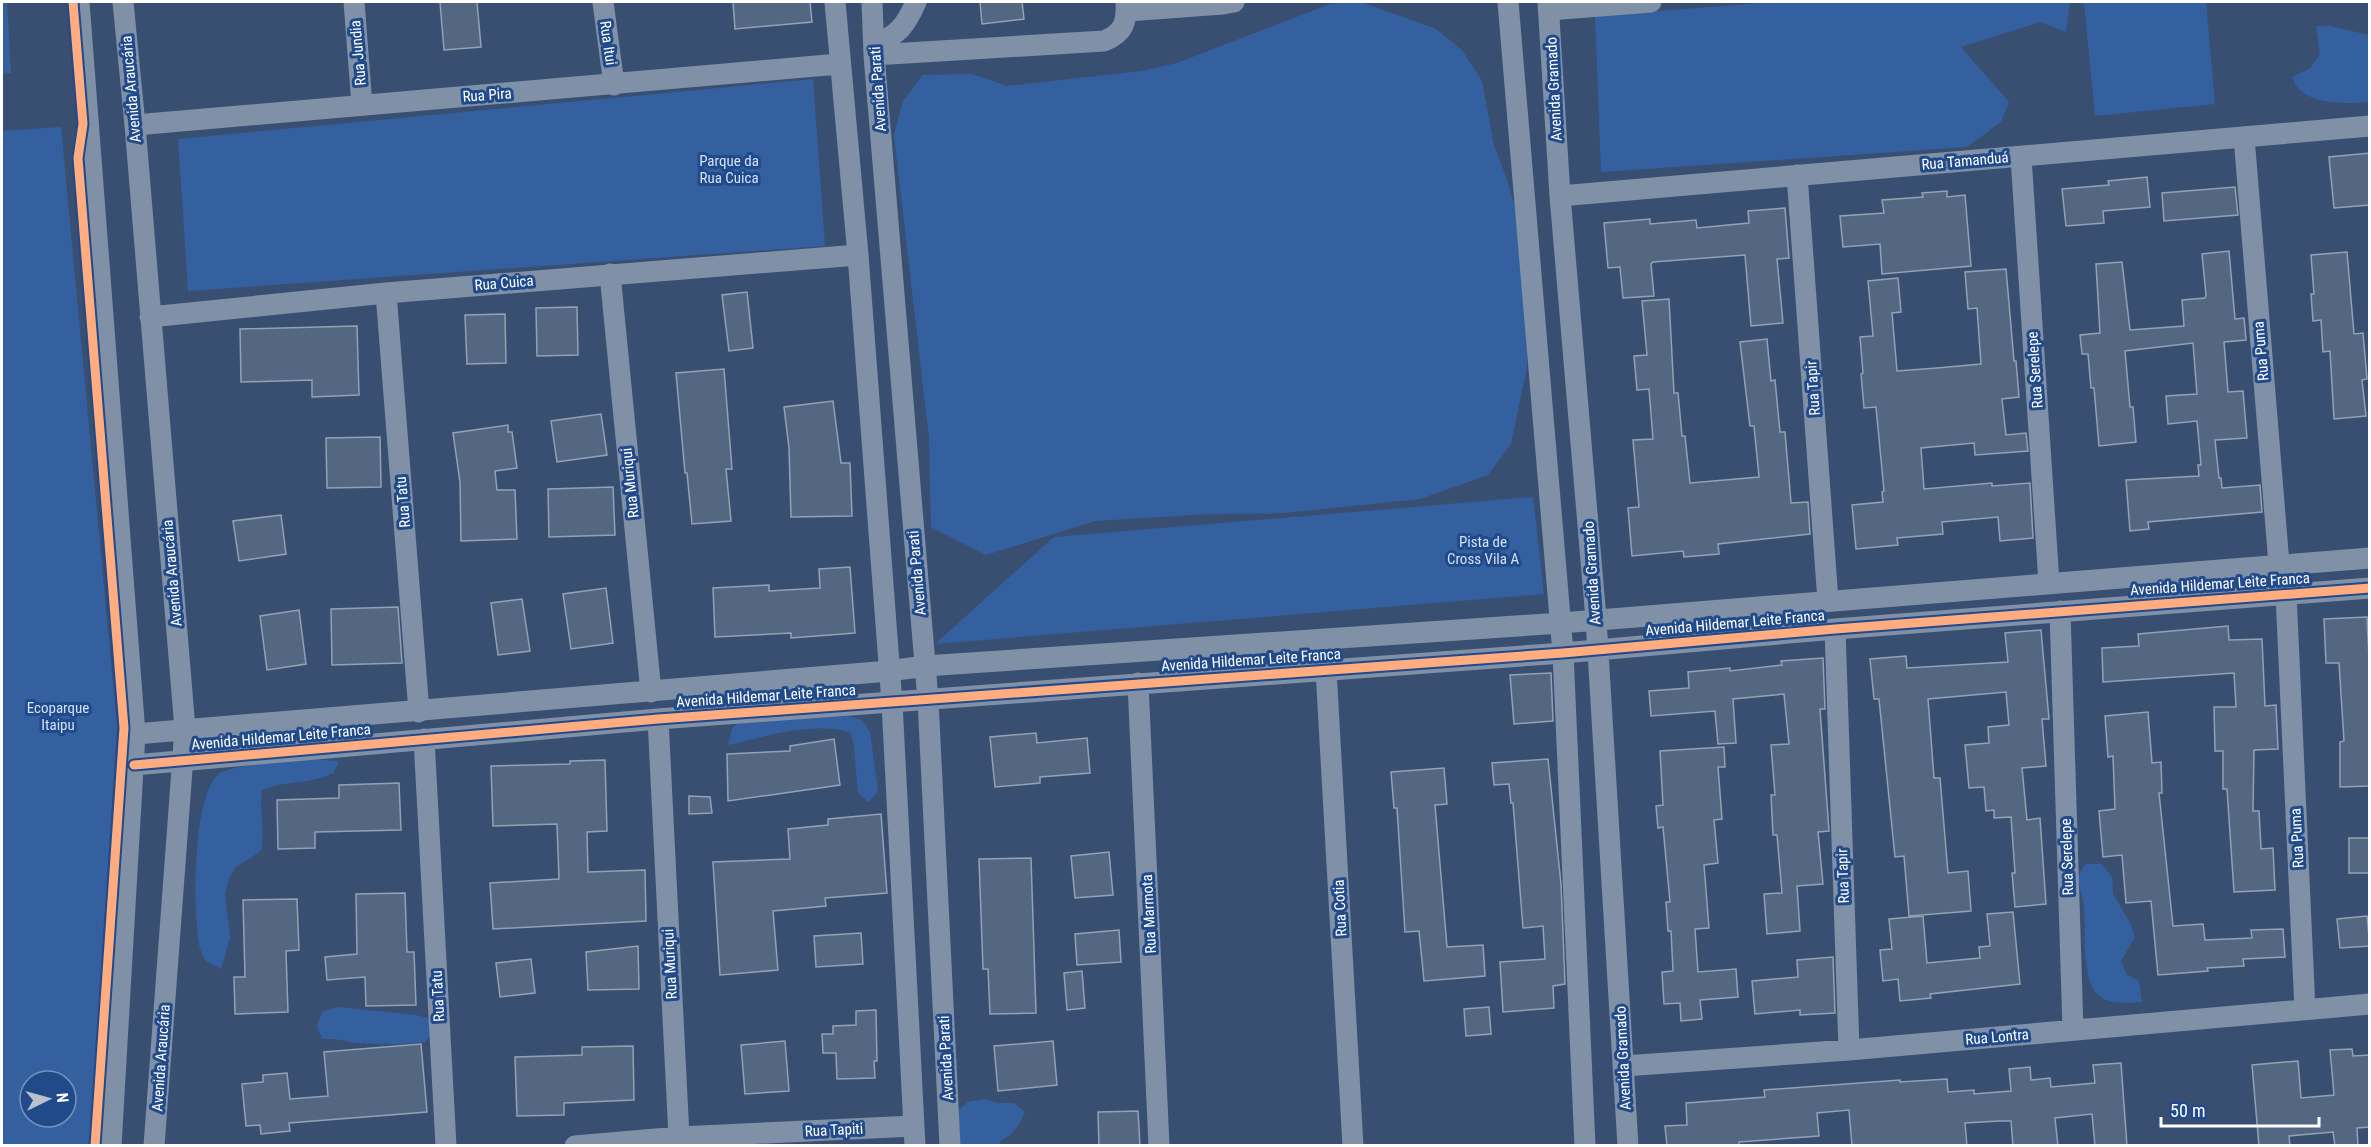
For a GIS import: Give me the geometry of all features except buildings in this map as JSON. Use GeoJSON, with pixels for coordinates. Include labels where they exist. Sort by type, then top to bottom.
{"type":"FeatureCollection","features":[{"type":"Feature","properties":{"kind":"street"},"geometry":{"type":"LineString","coordinates":[[79,2],[135,734],[111,1146]]}},
{"type":"Feature","properties":{"kind":"street","name":"Avenida Araucária"},"geometry":{"type":"LineString","coordinates":[[123,2],[185,729],[154,1146]]}},
{"type":"Feature","properties":{"kind":"street","name":"Rua Jundia"},"geometry":{"type":"LineString","coordinates":[[354,2],[362,105]]}},
{"type":"Feature","properties":{"kind":"street","name":"Rua Itui"},"geometry":{"type":"LineString","coordinates":[[603,2],[614,85]]}},
{"type":"Feature","properties":{"kind":"street"},"geometry":{"type":"LineString","coordinates":[[835,2],[858,255],[892,702],[915,1136]]}},
{"type":"Feature","properties":{"kind":"street","name":"Avenida Parati"},"geometry":{"type":"LineString","coordinates":[[872,2],[928,700],[950,1146]]}},
{"type":"Feature","properties":{"kind":"street"},"geometry":{"type":"LineString","coordinates":[[875,51],[897,34],[909,18],[916,2]]}},
{"type":"Feature","properties":{"kind":"street"},"geometry":{"type":"LineString","coordinates":[[875,51],[1104,41],[1116,36],[1124,28],[1126,6],[1234,2]]}},
{"type":"Feature","properties":{"kind":"street"},"geometry":{"type":"LineString","coordinates":[[1508,2],[1561,623],[1585,1146]]}},
{"type":"Feature","properties":{"kind":"street"},"geometry":{"type":"LineString","coordinates":[[1549,6],[1651,2]]}},
{"type":"Feature","properties":{"kind":"street","name":"Avenida Gramado"},"geometry":{"type":"LineString","coordinates":[[1549,6],[1560,196],[1596,619],[1628,1146]]}},
{"type":"Feature","properties":{"kind":"street","name":"Rua Pira"},"geometry":{"type":"LineString","coordinates":[[135,125],[839,64]]}},
{"type":"Feature","properties":{"kind":"street","name":"Rua Tamanduá"},"geometry":{"type":"LineString","coordinates":[[1560,196],[2370,126]]}},
{"type":"Feature","properties":{"kind":"street","name":"Rua Puma"},"geometry":{"type":"LineString","coordinates":[[2244,138],[2279,564]]}},
{"type":"Feature","properties":{"kind":"street","name":"Rua Serelepe"},"geometry":{"type":"LineString","coordinates":[[2020,157],[2049,583]]}},
{"type":"Feature","properties":{"kind":"street","name":"Rua Tapir"},"geometry":{"type":"LineString","coordinates":[[1797,175],[1828,601]]}},
{"type":"Feature","properties":{"kind":"street","name":"Rua Cuica"},"geometry":{"type":"LineString","coordinates":[[150,318],[386,293],[858,255]]}},
{"type":"Feature","properties":{"kind":"street","name":"Rua Muriqui"},"geometry":{"type":"LineString","coordinates":[[610,274],[651,692]]}},
{"type":"Feature","properties":{"kind":"street","name":"Rua Tatu"},"geometry":{"type":"LineString","coordinates":[[386,293],[419,712]]}},
{"type":"Feature","properties":{"kind":"street","name":"Avenida Hildemar Leite Franca"},"geometry":{"type":"LineString","coordinates":[[135,734],[419,712],[925,666],[1561,623],[2370,558]]}},
{"type":"Feature","properties":{"kind":"street","name":"Avenida Hildemar Leite Franca"},"geometry":{"type":"LineString","coordinates":[[134,765],[658,719],[1563,653],[1835,629],[2370,588]]}},
{"type":"Feature","properties":{"kind":"street","name":"Rua Puma"},"geometry":{"type":"LineString","coordinates":[[2286,594],[2305,1010]]}},
{"type":"Feature","properties":{"kind":"street","name":"Rua Serelepe"},"geometry":{"type":"LineString","coordinates":[[2060,611],[2073,1030]]}},
{"type":"Feature","properties":{"kind":"street","name":"Rua Tapir"},"geometry":{"type":"LineString","coordinates":[[1835,629],[1849,1050]]}},
{"type":"Feature","properties":{"kind":"street","name":"Rua Cotia"},"geometry":{"type":"LineString","coordinates":[[1326,670],[1353,1146]]}},
{"type":"Feature","properties":{"kind":"street","name":"Rua Marmota"},"geometry":{"type":"LineString","coordinates":[[1138,683],[1160,1146]]}},
{"type":"Feature","properties":{"kind":"street","name":"Rua Muriqui"},"geometry":{"type":"LineString","coordinates":[[658,719],[679,1137]]}},
{"type":"Feature","properties":{"kind":"street","name":"Rua Tatu"},"geometry":{"type":"LineString","coordinates":[[424,739],[446,1146]]}},
{"type":"Feature","properties":{"kind":"street","name":"Rua Lontra"},"geometry":{"type":"LineString","coordinates":[[1624,1066],[1849,1050],[2370,1004]]}},
{"type":"Feature","properties":{"kind":"street","name":"Rua Tapiti"},"geometry":{"type":"LineString","coordinates":[[575,1146],[679,1137],[915,1136]]}},
{"type":"Feature","properties":{"kind":"green space"},"geometry":{"type":"Polygon","coordinates":[[[2,2],[7,2],[11,73],[2,74],[2,2]]]}},
{"type":"Feature","properties":{"kind":"green space"},"geometry":{"type":"Polygon","coordinates":[[[1361,2],[1436,29],[1462,50],[1482,81],[1494,146],[1507,179],[1517,215],[1527,332],[1527,367],[1511,444],[1488,475],[1420,499],[1284,513],[1211,514],[1095,521],[986,555],[931,527],[929,438],[894,135],[903,101],[923,75],[972,74],[1007,86],[1142,71],[1177,63],[1330,4],[1361,2]]]}},
{"type":"Feature","properties":{"kind":"green space"},"geometry":{"type":"Polygon","coordinates":[[[1775,2],[2070,2],[2066,32],[2040,22],[1961,47],[2009,102],[2001,122],[1967,147],[1601,172],[1595,16],[1775,2]]]}},
{"type":"Feature","properties":{"kind":"green space"},"geometry":{"type":"Polygon","coordinates":[[[2084,2],[2206,2],[2215,104],[2095,116],[2084,2]]]}},
{"type":"Feature","properties":{"kind":"green space"},"geometry":{"type":"Polygon","coordinates":[[[2316,26],[2330,26],[2369,35],[2369,102],[2325,101],[2304,93],[2297,86],[2292,77],[2310,68],[2320,54],[2316,26]]]}},
{"type":"Feature","properties":{"kind":"green space","name":"Parque da Rua Cuica"},"geometry":{"type":"Polygon","coordinates":[[[813,79],[825,246],[188,291],[178,139],[813,79]]]}},
{"type":"Feature","properties":{"kind":"green space","name":"Ecoparque Itaipu"},"geometry":{"type":"Polygon","coordinates":[[[61,127],[117,726],[90,1145],[2,1145],[2,131],[61,127]]]}},
{"type":"Feature","properties":{"kind":"green space","name":"Pista de Cross Vila A"},"geometry":{"type":"Polygon","coordinates":[[[1533,497],[1544,594],[935,644],[1054,537],[1533,497]]]}},
{"type":"Feature","properties":{"kind":"green space"},"geometry":{"type":"Polygon","coordinates":[[[848,716],[862,720],[870,732],[878,791],[869,802],[858,793],[851,733],[837,729],[806,729],[728,745],[732,728],[743,718],[789,719],[848,716]]]}},
{"type":"Feature","properties":{"kind":"green space"},"geometry":{"type":"Polygon","coordinates":[[[310,759],[339,761],[333,773],[324,777],[262,790],[261,851],[236,867],[229,878],[225,893],[230,938],[221,969],[206,961],[199,946],[197,928],[196,882],[199,829],[210,786],[219,774],[236,768],[310,759]]]}},
{"type":"Feature","properties":{"kind":"green space"},"geometry":{"type":"Polygon","coordinates":[[[2086,864],[2102,864],[2112,877],[2113,894],[2129,921],[2135,937],[2121,961],[2127,975],[2139,981],[2142,1002],[2119,1003],[2108,1000],[2098,995],[2093,988],[2085,954],[2084,909],[2077,877],[2086,864]]]}},
{"type":"Feature","properties":{"kind":"green space"},"geometry":{"type":"Polygon","coordinates":[[[338,1007],[416,1015],[431,1019],[434,1031],[425,1042],[409,1044],[359,1043],[322,1039],[317,1025],[323,1011],[338,1007]]]}},
{"type":"Feature","properties":{"kind":"green space"},"geometry":{"type":"Polygon","coordinates":[[[984,1099],[998,1103],[1014,1103],[1025,1112],[1015,1130],[999,1142],[1001,1145],[955,1146],[956,1112],[968,1102],[984,1099]]]}},
{"type":"Feature","properties":{"kind":"cycle path"},"geometry":{"type":"LineString","coordinates":[[73,2],[83,124],[78,158],[124,728],[95,1146]]}},
{"type":"Feature","properties":{"kind":"cycle path"},"geometry":{"type":"LineString","coordinates":[[134,765],[658,719],[1563,653],[1835,629],[2370,588]]}}]}
